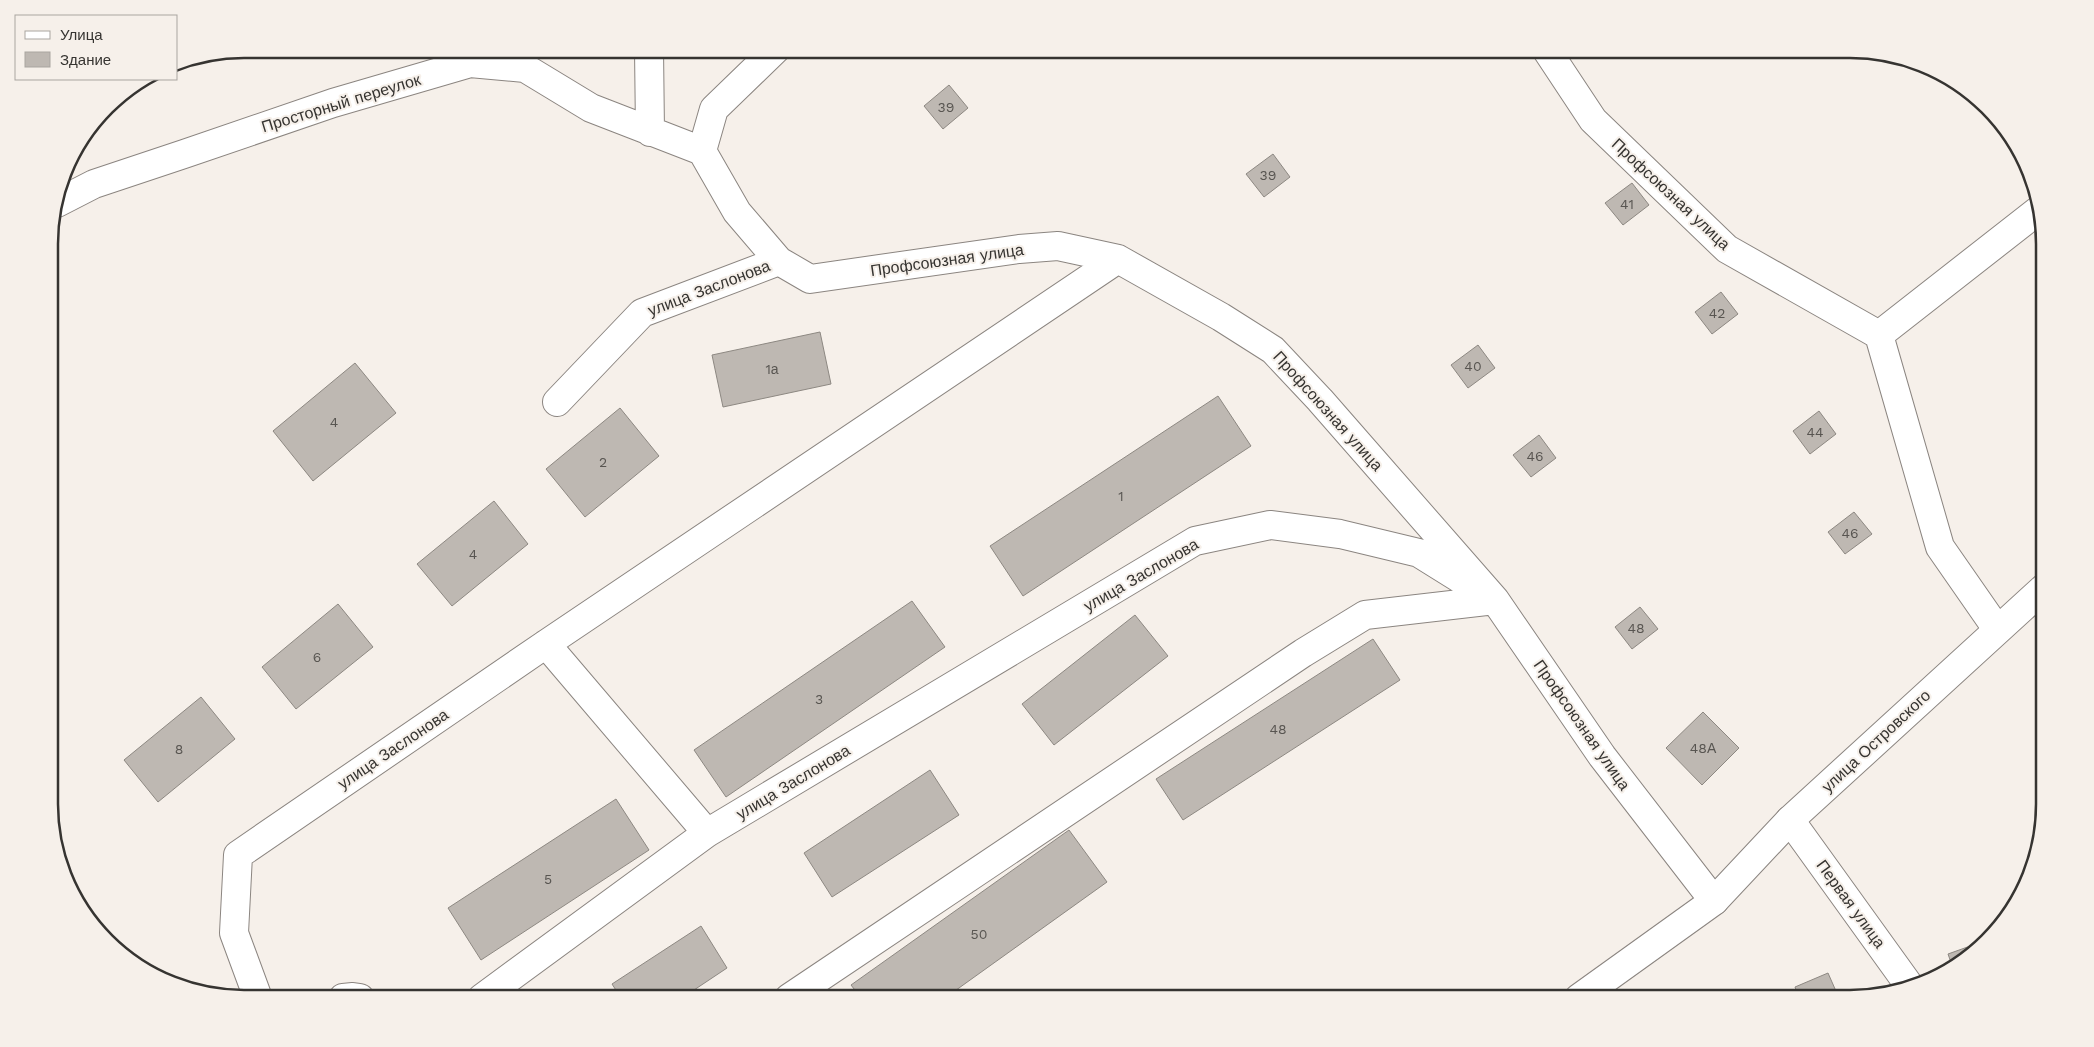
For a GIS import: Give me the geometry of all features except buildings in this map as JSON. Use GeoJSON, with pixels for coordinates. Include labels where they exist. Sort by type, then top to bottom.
{"type":"FeatureCollection","features":[{"type":"Feature","properties":{"kind":"street"},"geometry":{"type":"LineString","coordinates":[[649,58],[650,132],[702,151],[714,109],[767,58]]}},
{"type":"Feature","properties":{"kind":"street","name":"Профсоюзная улица"},"geometry":{"type":"LineString","coordinates":[[1552,58],[1594,120],[1727,248],[1879,335]]}},
{"type":"Feature","properties":{"kind":"street","name":"Просторный переулок"},"geometry":{"type":"LineString","coordinates":[[63,200],[94,184],[333,103],[470,63],[524,68],[591,108],[650,132]]}},
{"type":"Feature","properties":{"kind":"street","name":"Профсоюзная улица"},"geometry":{"type":"LineString","coordinates":[[702,151],[737,212],[779,261],[810,279],[1038,247],[1058,246],[1118,259],[1221,317],[1273,350],[1320,400],[1495,600],[1602,756],[1714,901]]}},
{"type":"Feature","properties":{"kind":"street"},"geometry":{"type":"LineString","coordinates":[[1997,628],[1940,546],[1879,335],[2034,214]]}},
{"type":"Feature","properties":{"kind":"street","name":"улица Заслонова"},"geometry":{"type":"LineString","coordinates":[[255,990],[234,934],[238,855],[546,644],[1118,259]]}},
{"type":"Feature","properties":{"kind":"street","name":"улица Заслонова"},"geometry":{"type":"LineString","coordinates":[[557,402],[642,313],[779,261]]}},
{"type":"Feature","properties":{"kind":"street","name":"улица Заслонова"},"geometry":{"type":"LineString","coordinates":[[493,990],[707,833],[1195,541],[1270,526],[1340,534],[1419,553],[1495,600]]}},
{"type":"Feature","properties":{"kind":"street","name":"улица Островского"},"geometry":{"type":"LineString","coordinates":[[1590,990],[1714,901],[1790,820],[1997,628],[2036,595]]}},
{"type":"Feature","properties":{"kind":"street"},"geometry":{"type":"LineString","coordinates":[[801,990],[1294,659],[1365,615],[1495,600]]}},
{"type":"Feature","properties":{"kind":"street"},"geometry":{"type":"LineString","coordinates":[[546,644],[707,833]]}},
{"type":"Feature","properties":{"kind":"street","name":"Первая улица"},"geometry":{"type":"LineString","coordinates":[[1790,820],[1906,981]]}}]}
